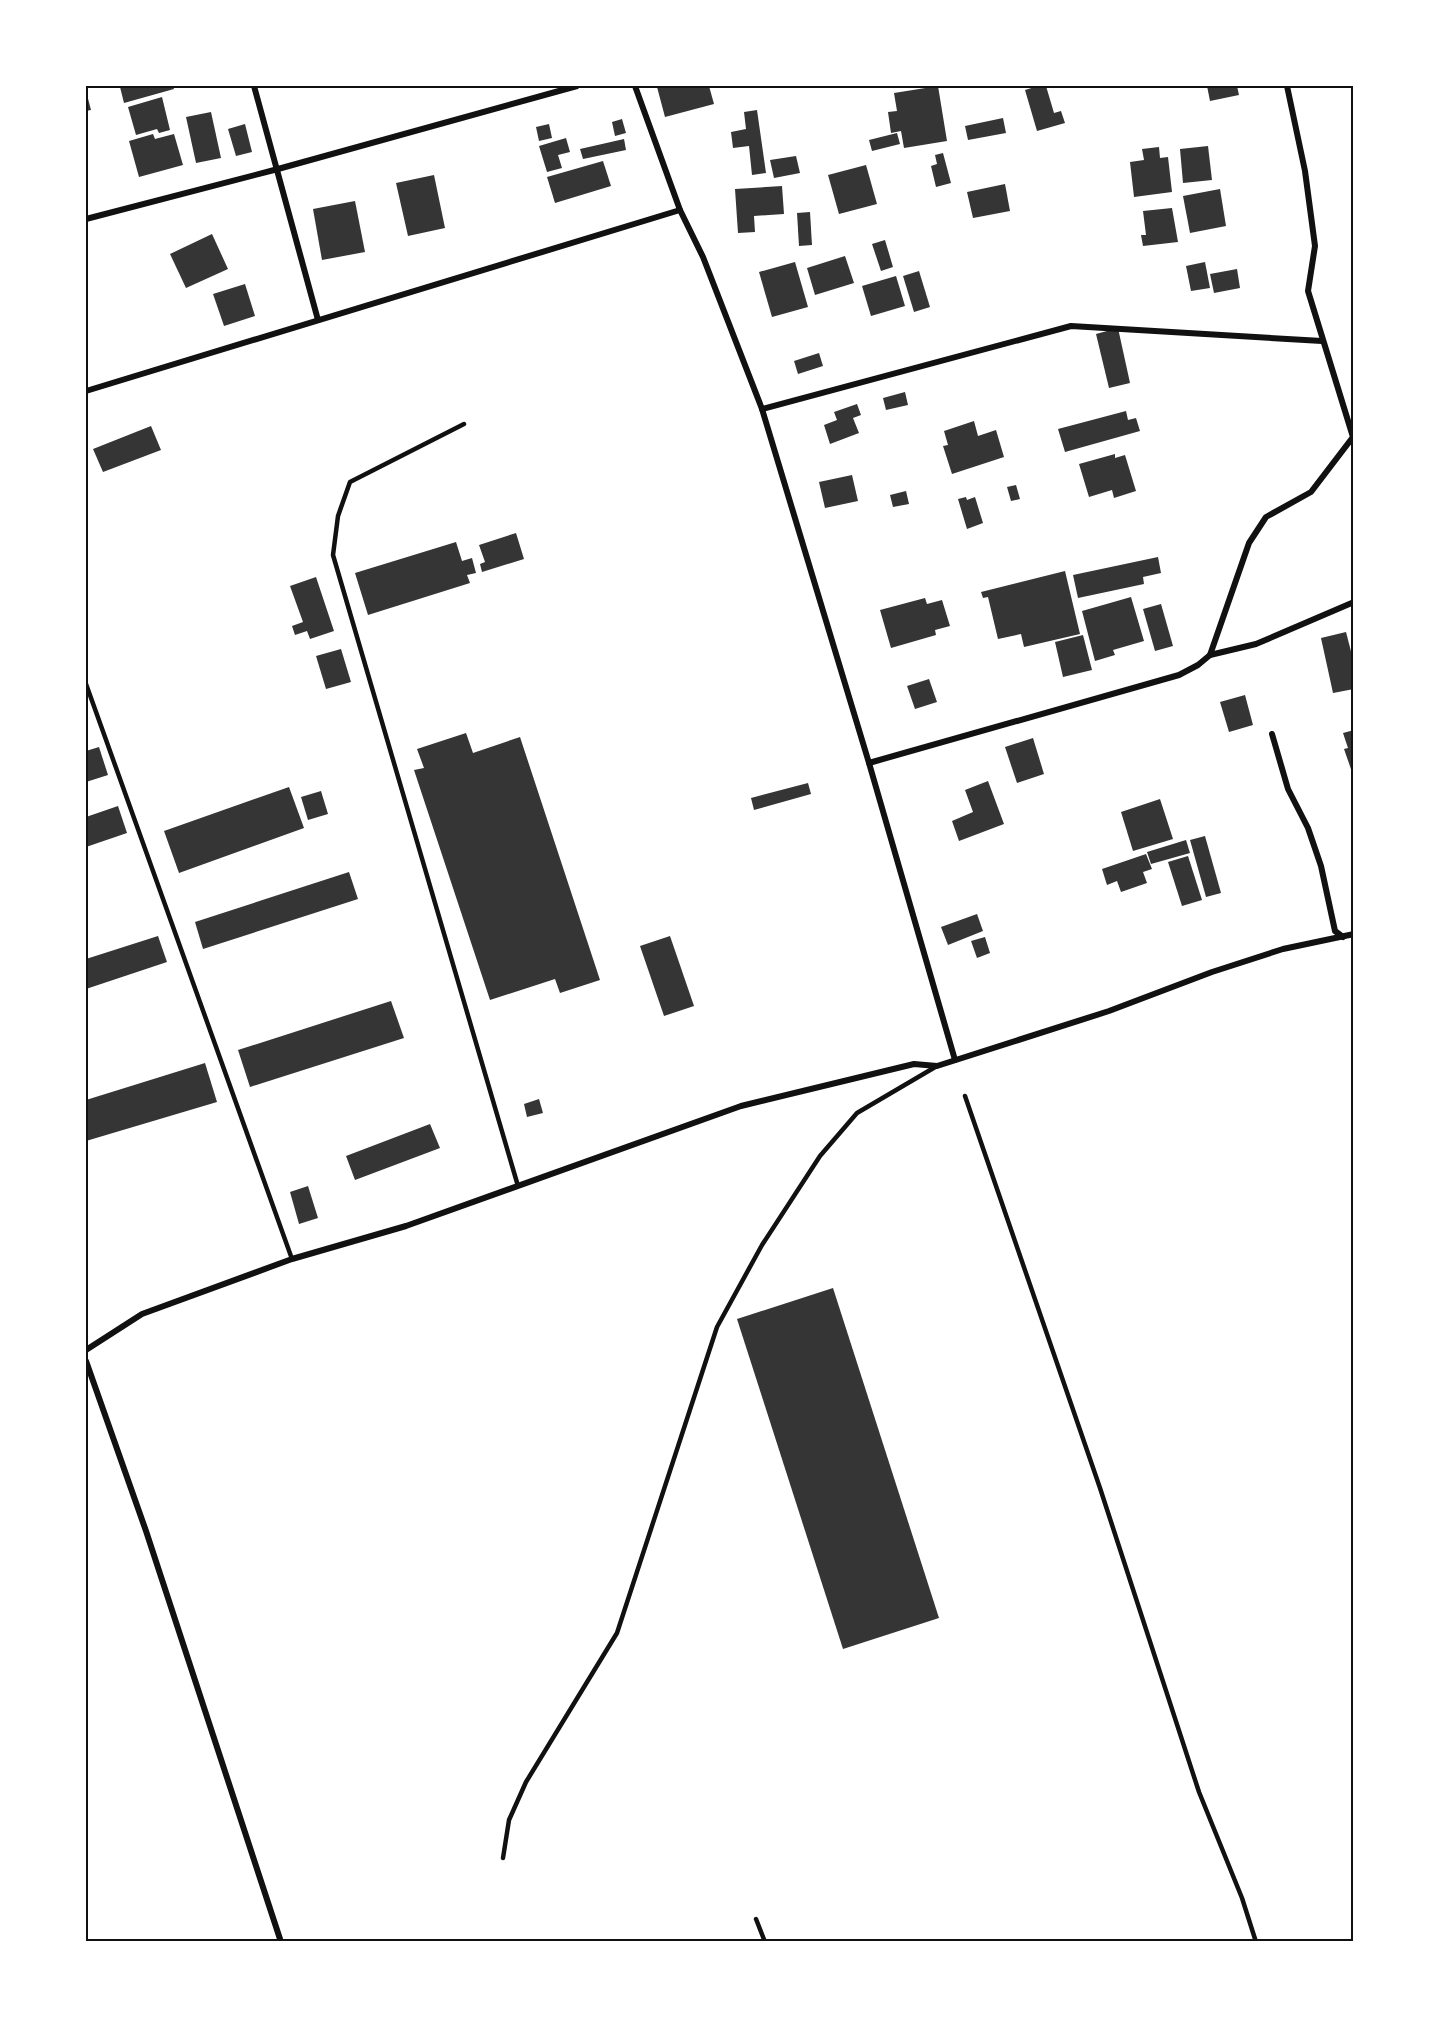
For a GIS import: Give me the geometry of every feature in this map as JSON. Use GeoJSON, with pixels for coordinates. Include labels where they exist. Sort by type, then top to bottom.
{"type":"FeatureCollection","features":[{"type":"Feature","properties":{"kind":"street"},"geometry":{"type":"LineString","coordinates":[[254,86],[318,320]]}},
{"type":"Feature","properties":{"kind":"street"},"geometry":{"type":"LineString","coordinates":[[86,219],[278,169],[577,86]]}},
{"type":"Feature","properties":{"kind":"street"},"geometry":{"type":"LineString","coordinates":[[635,86],[680,210],[703,257],[762,409],[869,763],[955,1059]]}},
{"type":"Feature","properties":{"kind":"street"},"geometry":{"type":"LineString","coordinates":[[1210,655],[1249,543],[1266,517],[1311,492],[1353,438],[1308,291],[1315,246],[1305,171],[1287,86]]}},
{"type":"Feature","properties":{"kind":"street"},"geometry":{"type":"LineString","coordinates":[[86,391],[680,210]]}},
{"type":"Feature","properties":{"kind":"street"},"geometry":{"type":"LineString","coordinates":[[762,409],[1071,326],[1322,341]]}},
{"type":"Feature","properties":{"kind":"street"},"geometry":{"type":"LineString","coordinates":[[869,763],[1179,675],[1198,665],[1210,655],[1256,644],[1353,602]]}},
{"type":"Feature","properties":{"kind":"street"},"geometry":{"type":"LineString","coordinates":[[1272,734],[1288,789],[1308,828],[1321,866],[1335,931],[1343,937]]}},
{"type":"Feature","properties":{"kind":"street"},"geometry":{"type":"LineString","coordinates":[[86,1350],[142,1314],[292,1258],[406,1226],[741,1106],[914,1064],[936,1066],[1109,1011],[1212,972],[1283,949],[1353,934]]}},
{"type":"Feature","properties":{"kind":"street"},"geometry":{"type":"LineString","coordinates":[[86,1361],[146,1531],[281,1941]]}},
{"type":"Feature","properties":{"kind":"lane"},"geometry":{"type":"LineString","coordinates":[[464,424],[350,482],[338,516],[333,555],[518,1186]]}},
{"type":"Feature","properties":{"kind":"lane"},"geometry":{"type":"LineString","coordinates":[[86,684],[292,1258]]}},
{"type":"Feature","properties":{"kind":"lane"},"geometry":{"type":"LineString","coordinates":[[503,1858],[509,1820],[525,1782],[617,1633],[717,1327],[762,1245],[820,1156],[857,1113],[936,1066]]}},
{"type":"Feature","properties":{"kind":"lane"},"geometry":{"type":"LineString","coordinates":[[965,1096],[1100,1488],[1199,1792],[1242,1898],[1256,1941]]}},
{"type":"Feature","properties":{"kind":"lane"},"geometry":{"type":"LineString","coordinates":[[756,1919],[765,1941]]}},
{"type":"Feature","properties":{"kind":"building"},"geometry":{"type":"Polygon","coordinates":[[[173,86],[174,89],[124,103],[120,87],[173,86]]]}},
{"type":"Feature","properties":{"kind":"building"},"geometry":{"type":"Polygon","coordinates":[[[709,86],[714,104],[665,117],[657,87],[709,86]]]}},
{"type":"Feature","properties":{"kind":"building"},"geometry":{"type":"Polygon","coordinates":[[[938,86],[947,141],[904,148],[901,131],[891,133],[888,112],[897,111],[894,93],[938,86]]]}},
{"type":"Feature","properties":{"kind":"building"},"geometry":{"type":"Polygon","coordinates":[[[1046,86],[1054,113],[1061,111],[1065,123],[1037,131],[1025,90],[1046,86]]]}},
{"type":"Feature","properties":{"kind":"building"},"geometry":{"type":"Polygon","coordinates":[[[1207,86],[1237,86],[1239,95],[1210,101],[1207,86]]]}},
{"type":"Feature","properties":{"kind":"building"},"geometry":{"type":"Polygon","coordinates":[[[86,91],[91,110],[86,111],[86,91]]]}},
{"type":"Feature","properties":{"kind":"building"},"geometry":{"type":"Polygon","coordinates":[[[162,97],[170,130],[159,133],[157,129],[136,135],[128,107],[162,97]]]}},
{"type":"Feature","properties":{"kind":"building"},"geometry":{"type":"Polygon","coordinates":[[[757,110],[766,173],[752,175],[749,146],[733,148],[731,132],[746,129],[744,112],[757,110]]]}},
{"type":"Feature","properties":{"kind":"building"},"geometry":{"type":"Polygon","coordinates":[[[211,112],[221,158],[196,163],[186,117],[211,112]]]}},
{"type":"Feature","properties":{"kind":"building"},"geometry":{"type":"Polygon","coordinates":[[[1003,118],[1006,133],[968,140],[965,126],[1003,118]]]}},
{"type":"Feature","properties":{"kind":"building"},"geometry":{"type":"Polygon","coordinates":[[[622,119],[626,133],[615,136],[612,122],[622,119]]]}},
{"type":"Feature","properties":{"kind":"building"},"geometry":{"type":"Polygon","coordinates":[[[245,124],[252,152],[236,156],[228,129],[245,124]]]}},
{"type":"Feature","properties":{"kind":"building"},"geometry":{"type":"Polygon","coordinates":[[[549,124],[552,138],[539,141],[536,127],[549,124]]]}},
{"type":"Feature","properties":{"kind":"building"},"geometry":{"type":"Polygon","coordinates":[[[897,133],[900,144],[872,151],[869,140],[897,133]]]}},
{"type":"Feature","properties":{"kind":"building"},"geometry":{"type":"Polygon","coordinates":[[[153,134],[155,139],[174,134],[183,165],[139,177],[129,141],[153,134]]]}},
{"type":"Feature","properties":{"kind":"building"},"geometry":{"type":"Polygon","coordinates":[[[566,138],[570,152],[558,155],[562,168],[547,172],[539,146],[566,138]]]}},
{"type":"Feature","properties":{"kind":"building"},"geometry":{"type":"Polygon","coordinates":[[[624,139],[626,150],[583,159],[580,149],[624,139]]]}},
{"type":"Feature","properties":{"kind":"building"},"geometry":{"type":"Polygon","coordinates":[[[1208,146],[1212,180],[1183,183],[1180,149],[1208,146]]]}},
{"type":"Feature","properties":{"kind":"building"},"geometry":{"type":"Polygon","coordinates":[[[1159,147],[1160,158],[1168,157],[1172,192],[1134,197],[1130,162],[1144,160],[1142,149],[1159,147]]]}},
{"type":"Feature","properties":{"kind":"building"},"geometry":{"type":"Polygon","coordinates":[[[943,153],[951,183],[936,187],[931,166],[937,164],[935,155],[943,153]]]}},
{"type":"Feature","properties":{"kind":"building"},"geometry":{"type":"Polygon","coordinates":[[[796,156],[800,173],[774,178],[770,160],[796,156]]]}},
{"type":"Feature","properties":{"kind":"building"},"geometry":{"type":"Polygon","coordinates":[[[603,161],[611,186],[555,203],[547,177],[603,161]]]}},
{"type":"Feature","properties":{"kind":"building"},"geometry":{"type":"Polygon","coordinates":[[[866,165],[877,204],[839,214],[828,175],[866,165]]]}},
{"type":"Feature","properties":{"kind":"building"},"geometry":{"type":"Polygon","coordinates":[[[434,175],[445,228],[408,236],[396,183],[434,175]]]}},
{"type":"Feature","properties":{"kind":"building"},"geometry":{"type":"Polygon","coordinates":[[[1005,184],[1010,211],[973,218],[967,192],[1005,184]]]}},
{"type":"Feature","properties":{"kind":"building"},"geometry":{"type":"Polygon","coordinates":[[[782,186],[784,214],[754,216],[755,232],[738,233],[735,189],[782,186]]]}},
{"type":"Feature","properties":{"kind":"building"},"geometry":{"type":"Polygon","coordinates":[[[1220,189],[1226,226],[1190,233],[1183,196],[1220,189]]]}},
{"type":"Feature","properties":{"kind":"building"},"geometry":{"type":"Polygon","coordinates":[[[355,201],[365,252],[322,260],[313,209],[355,201]]]}},
{"type":"Feature","properties":{"kind":"building"},"geometry":{"type":"Polygon","coordinates":[[[1172,208],[1178,242],[1143,246],[1141,235],[1146,235],[1143,211],[1172,208]]]}},
{"type":"Feature","properties":{"kind":"building"},"geometry":{"type":"Polygon","coordinates":[[[810,212],[812,245],[799,246],[797,213],[810,212]]]}},
{"type":"Feature","properties":{"kind":"building"},"geometry":{"type":"Polygon","coordinates":[[[212,234],[228,269],[186,288],[170,254],[212,234]]]}},
{"type":"Feature","properties":{"kind":"building"},"geometry":{"type":"Polygon","coordinates":[[[885,240],[893,267],[881,271],[872,244],[885,240]]]}},
{"type":"Feature","properties":{"kind":"building"},"geometry":{"type":"Polygon","coordinates":[[[845,256],[854,283],[815,295],[807,268],[845,256]]]}},
{"type":"Feature","properties":{"kind":"building"},"geometry":{"type":"Polygon","coordinates":[[[795,262],[808,307],[772,317],[759,272],[795,262]]]}},
{"type":"Feature","properties":{"kind":"building"},"geometry":{"type":"Polygon","coordinates":[[[1205,262],[1210,288],[1191,291],[1186,266],[1205,262]]]}},
{"type":"Feature","properties":{"kind":"building"},"geometry":{"type":"Polygon","coordinates":[[[1237,269],[1240,288],[1214,293],[1210,274],[1237,269]]]}},
{"type":"Feature","properties":{"kind":"building"},"geometry":{"type":"Polygon","coordinates":[[[919,271],[930,307],[914,312],[903,276],[919,271]]]}},
{"type":"Feature","properties":{"kind":"building"},"geometry":{"type":"Polygon","coordinates":[[[896,276],[905,306],[871,316],[862,286],[896,276]]]}},
{"type":"Feature","properties":{"kind":"building"},"geometry":{"type":"Polygon","coordinates":[[[245,284],[255,316],[224,326],[213,294],[245,284]]]}},
{"type":"Feature","properties":{"kind":"building"},"geometry":{"type":"Polygon","coordinates":[[[1118,328],[1130,383],[1109,388],[1096,334],[1118,328]]]}},
{"type":"Feature","properties":{"kind":"building"},"geometry":{"type":"Polygon","coordinates":[[[819,353],[823,366],[798,374],[794,361],[819,353]]]}},
{"type":"Feature","properties":{"kind":"building"},"geometry":{"type":"Polygon","coordinates":[[[905,392],[908,405],[886,410],[883,398],[905,392]]]}},
{"type":"Feature","properties":{"kind":"building"},"geometry":{"type":"Polygon","coordinates":[[[857,404],[861,415],[853,418],[859,433],[830,444],[824,425],[837,420],[834,412],[857,404]]]}},
{"type":"Feature","properties":{"kind":"building"},"geometry":{"type":"Polygon","coordinates":[[[1126,411],[1128,420],[1136,418],[1140,431],[1065,452],[1058,429],[1126,411]]]}},
{"type":"Feature","properties":{"kind":"building"},"geometry":{"type":"Polygon","coordinates":[[[974,421],[978,436],[996,430],[1004,457],[952,474],[943,446],[948,445],[944,431],[974,421]]]}},
{"type":"Feature","properties":{"kind":"building"},"geometry":{"type":"Polygon","coordinates":[[[151,426],[161,450],[103,472],[93,449],[151,426]]]}},
{"type":"Feature","properties":{"kind":"building"},"geometry":{"type":"Polygon","coordinates":[[[1115,454],[1115,458],[1125,455],[1136,491],[1114,498],[1112,490],[1089,497],[1079,464],[1115,454]]]}},
{"type":"Feature","properties":{"kind":"building"},"geometry":{"type":"Polygon","coordinates":[[[852,475],[858,501],[825,508],[819,482],[852,475]]]}},
{"type":"Feature","properties":{"kind":"building"},"geometry":{"type":"Polygon","coordinates":[[[1016,485],[1020,499],[1011,501],[1007,487],[1016,485]]]}},
{"type":"Feature","properties":{"kind":"building"},"geometry":{"type":"Polygon","coordinates":[[[906,491],[909,504],[893,507],[890,495],[906,491]]]}},
{"type":"Feature","properties":{"kind":"building"},"geometry":{"type":"Polygon","coordinates":[[[966,497],[967,500],[975,497],[983,523],[967,529],[958,499],[966,497]]]}},
{"type":"Feature","properties":{"kind":"building"},"geometry":{"type":"Polygon","coordinates":[[[516,533],[524,559],[482,572],[480,564],[485,562],[479,545],[516,533]]]}},
{"type":"Feature","properties":{"kind":"building"},"geometry":{"type":"Polygon","coordinates":[[[456,542],[462,561],[472,558],[476,573],[467,575],[470,583],[368,615],[355,573],[456,542]]]}},
{"type":"Feature","properties":{"kind":"building"},"geometry":{"type":"Polygon","coordinates":[[[1158,557],[1161,573],[1143,577],[1144,584],[1078,598],[1073,575],[1158,557]]]}},
{"type":"Feature","properties":{"kind":"building"},"geometry":{"type":"Polygon","coordinates":[[[1065,571],[1080,634],[1024,647],[1021,634],[998,639],[988,597],[983,598],[981,592],[1065,571]]]}},
{"type":"Feature","properties":{"kind":"building"},"geometry":{"type":"Polygon","coordinates":[[[316,577],[334,631],[310,639],[307,631],[295,635],[292,626],[303,622],[290,586],[316,577]]]}},
{"type":"Feature","properties":{"kind":"building"},"geometry":{"type":"Polygon","coordinates":[[[1131,597],[1144,641],[1113,650],[1115,655],[1095,661],[1082,611],[1131,597]]]}},
{"type":"Feature","properties":{"kind":"building"},"geometry":{"type":"Polygon","coordinates":[[[925,598],[927,604],[942,600],[950,626],[935,630],[936,635],[891,648],[880,610],[925,598]]]}},
{"type":"Feature","properties":{"kind":"building"},"geometry":{"type":"Polygon","coordinates":[[[1161,604],[1173,646],[1155,651],[1143,609],[1161,604]]]}},
{"type":"Feature","properties":{"kind":"building"},"geometry":{"type":"Polygon","coordinates":[[[1346,632],[1354,663],[1354,689],[1333,693],[1321,638],[1346,632]]]}},
{"type":"Feature","properties":{"kind":"building"},"geometry":{"type":"Polygon","coordinates":[[[1083,635],[1092,670],[1063,677],[1055,642],[1083,635]]]}},
{"type":"Feature","properties":{"kind":"building"},"geometry":{"type":"Polygon","coordinates":[[[341,649],[351,682],[326,689],[316,656],[341,649]]]}},
{"type":"Feature","properties":{"kind":"building"},"geometry":{"type":"Polygon","coordinates":[[[929,679],[937,702],[915,709],[907,686],[929,679]]]}},
{"type":"Feature","properties":{"kind":"building"},"geometry":{"type":"Polygon","coordinates":[[[1245,695],[1253,725],[1229,732],[1220,702],[1245,695]]]}},
{"type":"Feature","properties":{"kind":"building"},"geometry":{"type":"Polygon","coordinates":[[[1354,730],[1353,775],[1344,749],[1348,748],[1343,733],[1354,730]]]}},
{"type":"Feature","properties":{"kind":"building"},"geometry":{"type":"Polygon","coordinates":[[[466,733],[473,753],[520,737],[600,980],[560,993],[555,979],[490,1000],[414,770],[424,768],[417,749],[466,733]]]}},
{"type":"Feature","properties":{"kind":"building"},"geometry":{"type":"Polygon","coordinates":[[[1033,738],[1044,774],[1017,783],[1005,747],[1033,738]]]}},
{"type":"Feature","properties":{"kind":"building"},"geometry":{"type":"Polygon","coordinates":[[[99,747],[108,775],[86,782],[86,751],[99,747]]]}},
{"type":"Feature","properties":{"kind":"building"},"geometry":{"type":"Polygon","coordinates":[[[988,781],[1004,824],[959,841],[952,821],[973,812],[965,790],[988,781]]]}},
{"type":"Feature","properties":{"kind":"building"},"geometry":{"type":"Polygon","coordinates":[[[808,783],[811,794],[754,810],[751,798],[808,783]]]}},
{"type":"Feature","properties":{"kind":"building"},"geometry":{"type":"Polygon","coordinates":[[[289,787],[304,828],[179,873],[164,831],[289,787]]]}},
{"type":"Feature","properties":{"kind":"building"},"geometry":{"type":"Polygon","coordinates":[[[321,791],[328,814],[308,820],[301,797],[321,791]]]}},
{"type":"Feature","properties":{"kind":"building"},"geometry":{"type":"Polygon","coordinates":[[[1160,799],[1173,839],[1133,851],[1121,812],[1160,799]]]}},
{"type":"Feature","properties":{"kind":"building"},"geometry":{"type":"Polygon","coordinates":[[[118,806],[127,833],[86,847],[86,817],[118,806]]]}},
{"type":"Feature","properties":{"kind":"building"},"geometry":{"type":"Polygon","coordinates":[[[1205,836],[1221,893],[1206,897],[1190,840],[1205,836]]]}},
{"type":"Feature","properties":{"kind":"building"},"geometry":{"type":"Polygon","coordinates":[[[1186,840],[1190,853],[1151,864],[1147,852],[1186,840]]]}},
{"type":"Feature","properties":{"kind":"building"},"geometry":{"type":"Polygon","coordinates":[[[1146,854],[1152,869],[1143,872],[1147,883],[1121,892],[1117,881],[1107,885],[1102,869],[1146,854]]]}},
{"type":"Feature","properties":{"kind":"building"},"geometry":{"type":"Polygon","coordinates":[[[1188,856],[1202,900],[1182,906],[1168,862],[1188,856]]]}},
{"type":"Feature","properties":{"kind":"building"},"geometry":{"type":"Polygon","coordinates":[[[349,872],[358,899],[203,949],[195,922],[349,872]]]}},
{"type":"Feature","properties":{"kind":"building"},"geometry":{"type":"Polygon","coordinates":[[[977,914],[983,931],[948,945],[941,927],[977,914]]]}},
{"type":"Feature","properties":{"kind":"building"},"geometry":{"type":"Polygon","coordinates":[[[158,936],[167,962],[86,989],[86,959],[158,936]]]}},
{"type":"Feature","properties":{"kind":"building"},"geometry":{"type":"Polygon","coordinates":[[[670,936],[694,1006],[664,1016],[640,946],[670,936]]]}},
{"type":"Feature","properties":{"kind":"building"},"geometry":{"type":"Polygon","coordinates":[[[985,937],[990,953],[977,958],[971,941],[985,937]]]}},
{"type":"Feature","properties":{"kind":"building"},"geometry":{"type":"Polygon","coordinates":[[[391,1001],[404,1038],[250,1087],[238,1050],[391,1001]]]}},
{"type":"Feature","properties":{"kind":"building"},"geometry":{"type":"Polygon","coordinates":[[[205,1063],[217,1102],[86,1141],[86,1100],[205,1063]]]}},
{"type":"Feature","properties":{"kind":"building"},"geometry":{"type":"Polygon","coordinates":[[[539,1099],[543,1113],[527,1117],[524,1104],[539,1099]]]}},
{"type":"Feature","properties":{"kind":"building"},"geometry":{"type":"Polygon","coordinates":[[[430,1124],[440,1148],[355,1180],[346,1156],[430,1124]]]}},
{"type":"Feature","properties":{"kind":"building"},"geometry":{"type":"Polygon","coordinates":[[[308,1186],[318,1218],[299,1224],[290,1192],[308,1186]]]}},
{"type":"Feature","properties":{"kind":"building"},"geometry":{"type":"Polygon","coordinates":[[[833,1288],[939,1618],[843,1649],[737,1319],[833,1288]]]}}]}
